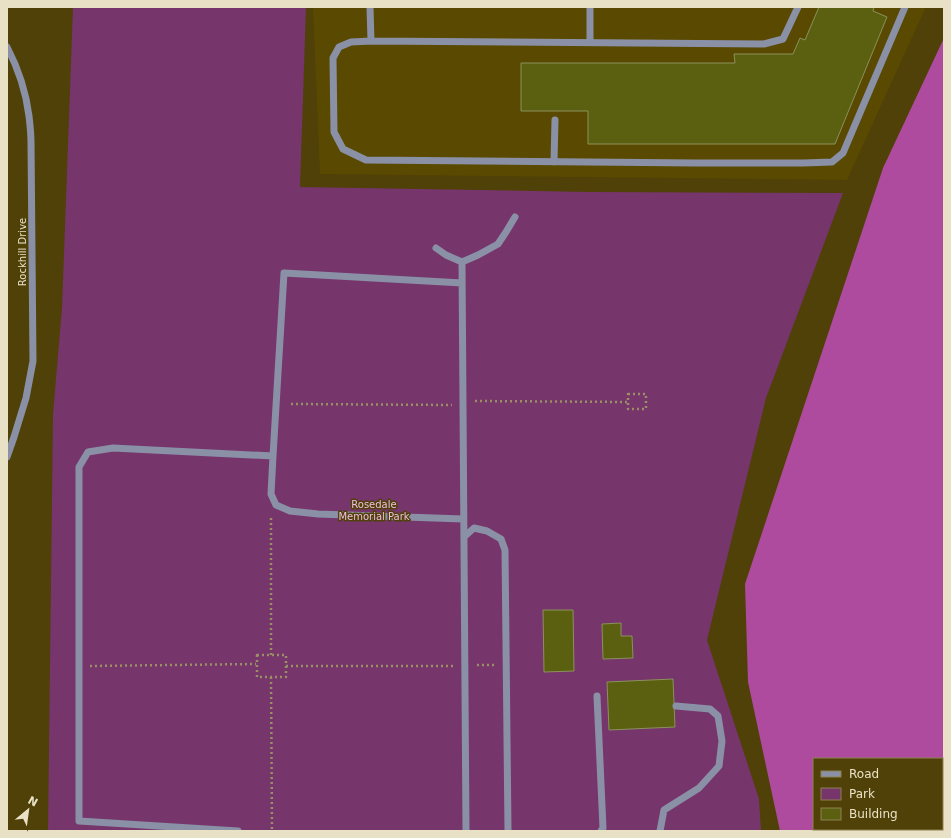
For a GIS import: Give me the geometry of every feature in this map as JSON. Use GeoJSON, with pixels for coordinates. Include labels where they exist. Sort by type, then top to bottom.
{"type":"FeatureCollection","features":[{"type":"Feature","properties":{"kind":"street"},"geometry":{"type":"LineString","coordinates":[[370,7],[371,41]]}},
{"type":"Feature","properties":{"kind":"street"},"geometry":{"type":"LineString","coordinates":[[590,7],[590,42]]}},
{"type":"Feature","properties":{"kind":"street"},"geometry":{"type":"LineString","coordinates":[[798,7],[783,39],[764,44],[351,42],[339,47],[333,58],[334,132],[343,149],[366,160],[696,163],[832,162],[843,152],[905,7]]}},
{"type":"Feature","properties":{"kind":"street","name":"Rockhill Drive"},"geometry":{"type":"LineString","coordinates":[[7,47],[14,61],[23,89],[30,122],[33,361],[26,398],[7,457]]}},
{"type":"Feature","properties":{"kind":"street"},"geometry":{"type":"LineString","coordinates":[[554,162],[555,120]]}},
{"type":"Feature","properties":{"kind":"street"},"geometry":{"type":"LineString","coordinates":[[462,262],[498,244],[515,217]]}},
{"type":"Feature","properties":{"kind":"street"},"geometry":{"type":"LineString","coordinates":[[436,248],[462,262]]}},
{"type":"Feature","properties":{"kind":"street"},"geometry":{"type":"LineString","coordinates":[[462,262],[466,831]]}},
{"type":"Feature","properties":{"kind":"street"},"geometry":{"type":"LineString","coordinates":[[462,283],[284,273],[271,494],[276,505],[290,511],[318,514],[463,519]]}},
{"type":"Feature","properties":{"kind":"street"},"geometry":{"type":"LineString","coordinates":[[238,831],[78,821],[80,467],[88,452],[113,448],[273,456]]}},
{"type":"Feature","properties":{"kind":"street"},"geometry":{"type":"LineString","coordinates":[[464,537],[474,528],[487,531],[501,539],[505,550],[508,831]]}},
{"type":"Feature","properties":{"kind":"street"},"geometry":{"type":"LineString","coordinates":[[597,696],[603,828],[601,831]]}},
{"type":"Feature","properties":{"kind":"street"},"geometry":{"type":"LineString","coordinates":[[660,831],[664,810],[699,788],[719,766],[722,741],[718,716],[710,709],[676,706]]}},
{"type":"Feature","properties":{"kind":"path"},"geometry":{"type":"LineString","coordinates":[[628,394],[646,394],[646,409],[628,409],[628,402],[628,394]]}},
{"type":"Feature","properties":{"kind":"path"},"geometry":{"type":"LineString","coordinates":[[291,404],[628,402]]}},
{"type":"Feature","properties":{"kind":"path"},"geometry":{"type":"LineString","coordinates":[[270,655],[271,494]]}},
{"type":"Feature","properties":{"kind":"path"},"geometry":{"type":"LineString","coordinates":[[256,655],[286,655],[286,677],[257,677],[256,664],[256,655]]}},
{"type":"Feature","properties":{"kind":"path"},"geometry":{"type":"LineString","coordinates":[[79,666],[256,664]]}},
{"type":"Feature","properties":{"kind":"path"},"geometry":{"type":"LineString","coordinates":[[286,666],[506,665]]}},
{"type":"Feature","properties":{"kind":"path"},"geometry":{"type":"LineString","coordinates":[[272,677],[272,831]]}},
{"type":"Feature","properties":{"kind":"shaded area"},"geometry":{"type":"Polygon","coordinates":[[[313,7],[926,7],[847,180],[320,174],[313,7]]]}},
{"type":"Feature","properties":{"kind":"shaded area"},"geometry":{"type":"Polygon","coordinates":[[[944,38],[944,831],[780,831],[748,682],[745,584],[883,168],[944,38]]]}},
{"type":"Feature","properties":{"kind":"green space","name":"Rosedale Memorial Park"},"geometry":{"type":"Polygon","coordinates":[[[73,7],[306,7],[300,187],[590,192],[843,193],[766,398],[707,640],[759,799],[761,831],[48,831],[53,414],[62,308],[73,7]]]}},
{"type":"Feature","properties":{"kind":"building"},"geometry":{"type":"Polygon","coordinates":[[[819,7],[874,7],[873,11],[887,17],[835,144],[588,144],[588,111],[521,111],[521,63],[735,63],[734,54],[793,54],[800,38],[805,40],[819,7]]]}},
{"type":"Feature","properties":{"kind":"building"},"geometry":{"type":"Polygon","coordinates":[[[543,610],[573,610],[574,671],[544,672],[543,610]]]}},
{"type":"Feature","properties":{"kind":"building"},"geometry":{"type":"Polygon","coordinates":[[[621,623],[621,636],[632,636],[633,658],[603,659],[602,624],[621,623]]]}},
{"type":"Feature","properties":{"kind":"building"},"geometry":{"type":"Polygon","coordinates":[[[673,679],[675,727],[609,730],[607,682],[673,679]]]}}]}
